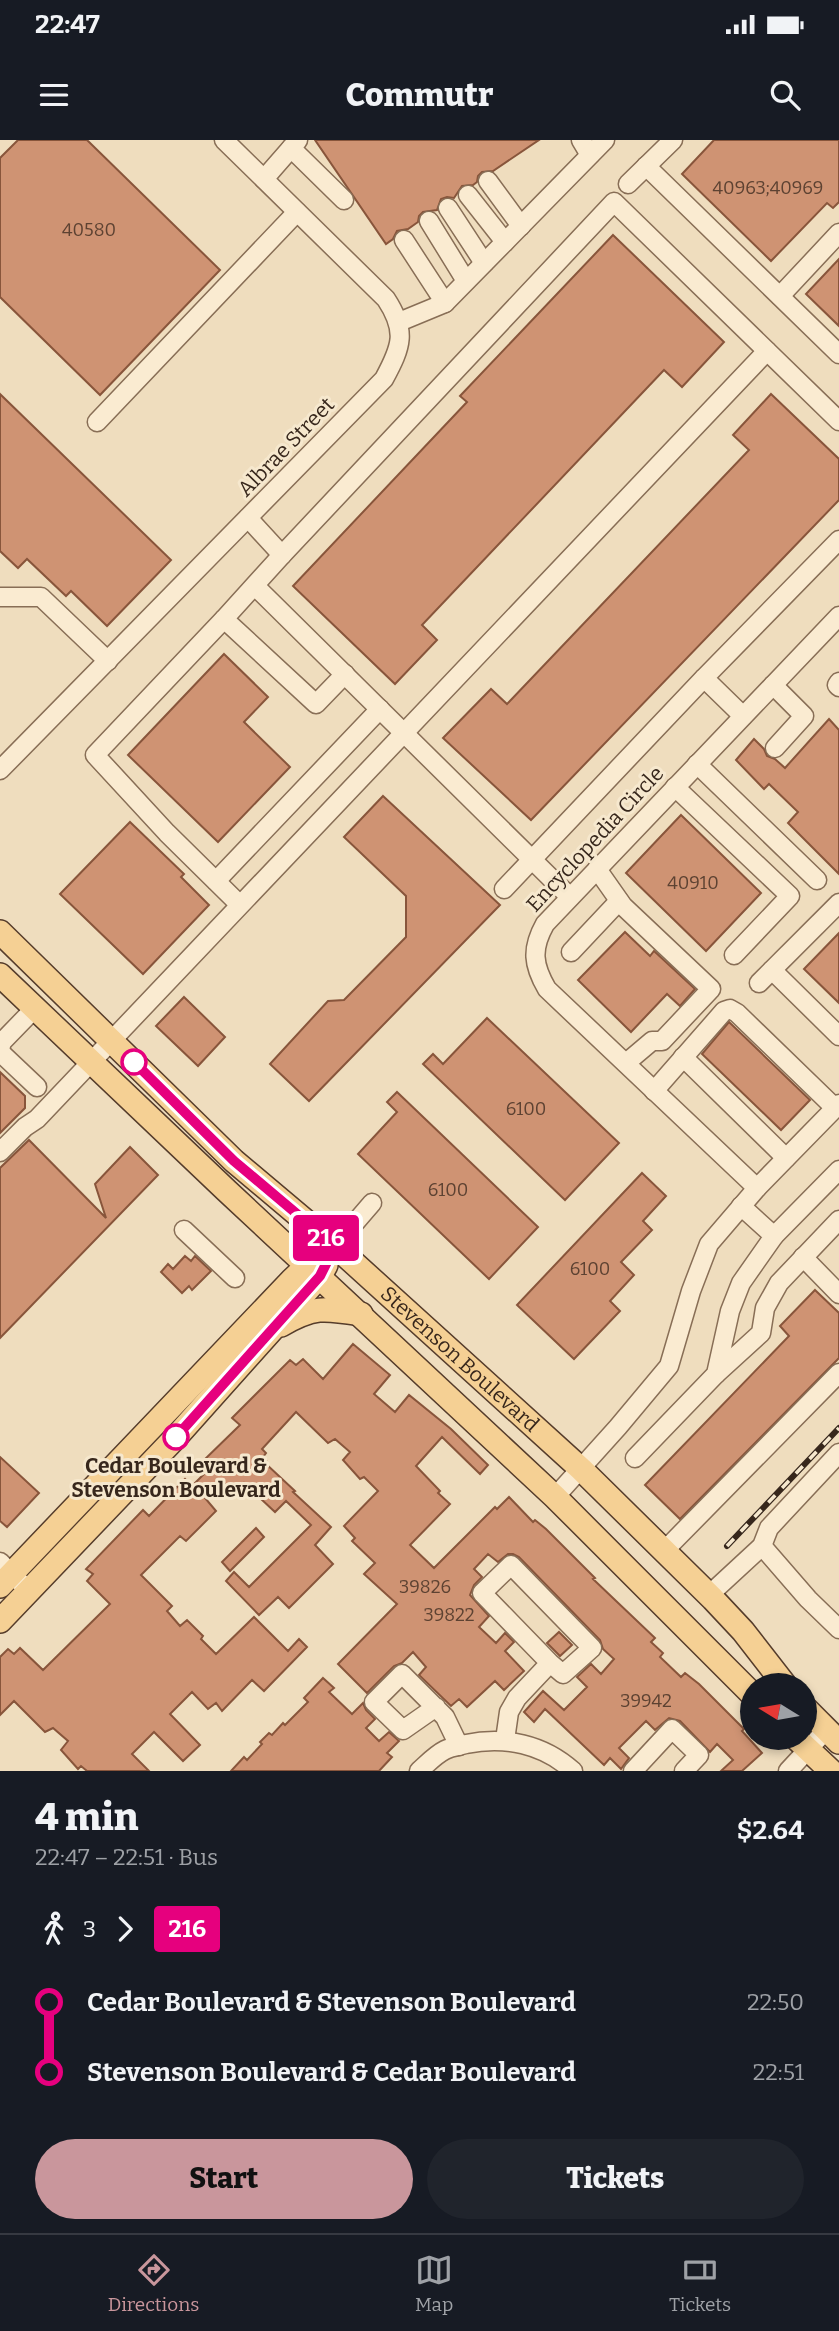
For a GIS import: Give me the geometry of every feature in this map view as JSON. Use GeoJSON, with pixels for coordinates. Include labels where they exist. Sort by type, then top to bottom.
{"type":"FeatureCollection","features":[{"type":"Feature","properties":{"kind":"main road","name":"Stevenson Boulevard"},"geometry":{"type":"LineString","coordinates":[[0,932],[234,1161],[335,1246],[581,1469],[709,1595],[743,1631],[776,1673]]}},
{"type":"Feature","properties":{"kind":"main road","name":"Stevenson Boulevard"},"geometry":{"type":"LineString","coordinates":[[0,975],[555,1497],[740,1683]]}},
{"type":"Feature","properties":{"kind":"main road"},"geometry":{"type":"LineString","coordinates":[[4,1574],[314,1270],[335,1246]]}},
{"type":"Feature","properties":{"kind":"main road"},"geometry":{"type":"LineString","coordinates":[[0,1621],[176,1437],[269,1332],[314,1270]]}},
{"type":"Feature","properties":{"kind":"main road"},"geometry":{"type":"LineString","coordinates":[[269,1332],[305,1311],[332,1310],[361,1314]]}},
{"type":"Feature","properties":{"kind":"main road"},"geometry":{"type":"LineString","coordinates":[[817,1720],[832,1736]]}},
{"type":"Feature","properties":{"kind":"main road"},"geometry":{"type":"LineString","coordinates":[[808,1750],[831,1771]]}},
{"type":"Feature","properties":{"kind":"street"},"geometry":{"type":"LineString","coordinates":[[224,140],[386,299],[399,322],[445,303],[521,226],[586,148],[605,140]]}},
{"type":"Feature","properties":{"kind":"street"},"geometry":{"type":"LineString","coordinates":[[628,184],[673,140]]}},
{"type":"Feature","properties":{"kind":"street"},"geometry":{"type":"LineString","coordinates":[[264,179],[295,144],[344,200]]}},
{"type":"Feature","properties":{"kind":"street"},"geometry":{"type":"LineString","coordinates":[[646,166],[839,354]]}},
{"type":"Feature","properties":{"kind":"street"},"geometry":{"type":"LineString","coordinates":[[488,181],[521,226]]}},
{"type":"Feature","properties":{"kind":"street"},"geometry":{"type":"LineString","coordinates":[[468,195],[505,242]]}},
{"type":"Feature","properties":{"kind":"street"},"geometry":{"type":"LineString","coordinates":[[239,904],[167,833],[95,754],[614,202],[839,421]]}},
{"type":"Feature","properties":{"kind":"street"},"geometry":{"type":"LineString","coordinates":[[448,208],[484,263]]}},
{"type":"Feature","properties":{"kind":"street"},"geometry":{"type":"LineString","coordinates":[[97,422],[297,212]]}},
{"type":"Feature","properties":{"kind":"street"},"geometry":{"type":"LineString","coordinates":[[429,221],[466,281]]}},
{"type":"Feature","properties":{"kind":"street"},"geometry":{"type":"LineString","coordinates":[[780,296],[839,233]]}},
{"type":"Feature","properties":{"kind":"street"},"geometry":{"type":"LineString","coordinates":[[404,240],[445,303]]}},
{"type":"Feature","properties":{"kind":"street","name":"Albrae Street"},"geometry":{"type":"LineString","coordinates":[[0,770],[384,379],[396,358],[400,337],[399,322]]}},
{"type":"Feature","properties":{"kind":"street"},"geometry":{"type":"LineString","coordinates":[[0,1152],[25,1126],[37,1119],[92,1062],[239,904],[767,351]]}},
{"type":"Feature","properties":{"kind":"street"},"geometry":{"type":"LineString","coordinates":[[248,518],[282,555]]}},
{"type":"Feature","properties":{"kind":"street"},"geometry":{"type":"LineString","coordinates":[[504,890],[839,540]]}},
{"type":"Feature","properties":{"kind":"street"},"geometry":{"type":"LineString","coordinates":[[255,586],[570,897]]}},
{"type":"Feature","properties":{"kind":"street"},"geometry":{"type":"LineString","coordinates":[[0,597],[41,597],[108,661]]}},
{"type":"Feature","properties":{"kind":"street","name":"Encyclopedia Circle"},"geometry":{"type":"LineString","coordinates":[[757,1188],[547,989],[538,973],[535,955],[537,937],[545,924],[570,897],[838,617]]}},
{"type":"Feature","properties":{"kind":"street"},"geometry":{"type":"LineString","coordinates":[[224,619],[316,704],[345,674]]}},
{"type":"Feature","properties":{"kind":"street"},"geometry":{"type":"LineString","coordinates":[[705,678],[743,716]]}},
{"type":"Feature","properties":{"kind":"street"},"geometry":{"type":"LineString","coordinates":[[773,685],[804,716],[775,748]]}},
{"type":"Feature","properties":{"kind":"street"},"geometry":{"type":"LineString","coordinates":[[216,881],[380,709]]}},
{"type":"Feature","properties":{"kind":"street"},"geometry":{"type":"LineString","coordinates":[[697,764],[817,880]]}},
{"type":"Feature","properties":{"kind":"street"},"geometry":{"type":"LineString","coordinates":[[675,787],[790,896],[734,956]]}},
{"type":"Feature","properties":{"kind":"street"},"geometry":{"type":"LineString","coordinates":[[597,869],[619,901],[711,989],[662,1041],[652,1041],[626,1063]]}},
{"type":"Feature","properties":{"kind":"street"},"geometry":{"type":"LineString","coordinates":[[572,952],[619,901]]}},
{"type":"Feature","properties":{"kind":"street"},"geometry":{"type":"LineString","coordinates":[[839,903],[765,976],[839,1036]]}},
{"type":"Feature","properties":{"kind":"street"},"geometry":{"type":"LineString","coordinates":[[35,1008],[2,1042],[0,1050],[37,1087]]}},
{"type":"Feature","properties":{"kind":"street"},"geometry":{"type":"LineString","coordinates":[[555,1497],[669,1366],[691,1291],[709,1244],[757,1188],[837,1106],[730,1009],[724,1011],[654,1091]]}},
{"type":"Feature","properties":{"kind":"street"},"geometry":{"type":"LineString","coordinates":[[682,1057],[786,1158]]}},
{"type":"Feature","properties":{"kind":"street"},"geometry":{"type":"LineString","coordinates":[[716,1374],[730,1311],[741,1283],[774,1236],[839,1170]]}},
{"type":"Feature","properties":{"kind":"street"},"geometry":{"type":"LineString","coordinates":[[335,1246],[372,1203]]}},
{"type":"Feature","properties":{"kind":"street"},"geometry":{"type":"LineString","coordinates":[[741,1206],[774,1236]]}},
{"type":"Feature","properties":{"kind":"street"},"geometry":{"type":"LineString","coordinates":[[635,1458],[716,1374],[761,1333],[765,1308],[779,1283],[839,1220]]}},
{"type":"Feature","properties":{"kind":"street"},"geometry":{"type":"LineString","coordinates":[[184,1230],[235,1278]]}},
{"type":"Feature","properties":{"kind":"street"},"geometry":{"type":"LineString","coordinates":[[803,1258],[839,1294]]}},
{"type":"Feature","properties":{"kind":"street"},"geometry":{"type":"LineString","coordinates":[[664,1551],[839,1373]]}},
{"type":"Feature","properties":{"kind":"street"},"geometry":{"type":"LineString","coordinates":[[709,1595],[762,1546],[769,1528],[839,1453]]}},
{"type":"Feature","properties":{"kind":"street"},"geometry":{"type":"LineString","coordinates":[[762,1546],[808,1599],[839,1629]]}},
{"type":"Feature","properties":{"kind":"street"},"geometry":{"type":"LineString","coordinates":[[511,1565],[592,1648],[564,1674],[551,1663],[482,1593],[511,1565]]}},
{"type":"Feature","properties":{"kind":"street"},"geometry":{"type":"LineString","coordinates":[[4,1574],[29,1591]]}},
{"type":"Feature","properties":{"kind":"street"},"geometry":{"type":"LineString","coordinates":[[505,1740],[509,1712],[517,1698],[551,1663]]}},
{"type":"Feature","properties":{"kind":"street"},"geometry":{"type":"LineString","coordinates":[[436,1707],[445,1717],[459,1746]]}},
{"type":"Feature","properties":{"kind":"street"},"geometry":{"type":"LineString","coordinates":[[633,1771],[672,1728],[699,1755],[684,1771]]}},
{"type":"Feature","properties":{"kind":"street"},"geometry":{"type":"LineString","coordinates":[[427,1768],[445,1749],[480,1741],[505,1740],[538,1748],[559,1759],[573,1771]]}},
{"type":"Feature","properties":{"kind":"street"},"geometry":{"type":"LineString","coordinates":[[788,1771],[799,1750]]}},
{"type":"Feature","properties":{"kind":"building"},"geometry":{"type":"Polygon","coordinates":[[[18,140],[87,140],[220,270],[100,395],[0,297],[0,158],[18,140]]]}},
{"type":"Feature","properties":{"kind":"building"},"geometry":{"type":"Polygon","coordinates":[[[315,140],[539,140],[493,171],[482,172],[477,182],[462,186],[454,198],[441,199],[437,210],[423,212],[418,222],[408,229],[397,231],[393,239],[386,244],[315,140]]]}},
{"type":"Feature","properties":{"kind":"building"},"geometry":{"type":"Polygon","coordinates":[[[714,140],[839,140],[839,202],[833,208],[827,203],[771,261],[682,174],[714,140]]]}},
{"type":"Feature","properties":{"kind":"building"},"geometry":{"type":"Polygon","coordinates":[[[613,235],[724,342],[682,387],[664,370],[422,625],[437,640],[395,684],[293,586],[467,402],[460,396],[613,235]]]}},
{"type":"Feature","properties":{"kind":"building"},"geometry":{"type":"Polygon","coordinates":[[[839,259],[839,326],[806,294],[839,259]]]}},
{"type":"Feature","properties":{"kind":"building"},"geometry":{"type":"Polygon","coordinates":[[[0,394],[171,560],[107,626],[71,591],[66,596],[27,559],[18,568],[0,551],[0,394]]]}},
{"type":"Feature","properties":{"kind":"building"},"geometry":{"type":"Polygon","coordinates":[[[771,394],[839,459],[839,500],[531,820],[443,738],[491,689],[507,704],[749,450],[733,435],[771,394]]]}},
{"type":"Feature","properties":{"kind":"building"},"geometry":{"type":"Polygon","coordinates":[[[224,654],[268,697],[244,722],[290,767],[218,842],[128,755],[224,654]]]}},
{"type":"Feature","properties":{"kind":"building"},"geometry":{"type":"Polygon","coordinates":[[[829,719],[839,730],[839,874],[788,823],[798,812],[769,784],[764,789],[736,760],[754,739],[767,756],[785,768],[829,719]]]}},
{"type":"Feature","properties":{"kind":"building"},"geometry":{"type":"Polygon","coordinates":[[[383,796],[500,905],[309,1101],[270,1064],[328,1001],[344,1000],[406,937],[406,896],[344,837],[383,796]]]}},
{"type":"Feature","properties":{"kind":"building"},"geometry":{"type":"Polygon","coordinates":[[[681,815],[761,893],[706,951],[626,873],[681,815]]]}},
{"type":"Feature","properties":{"kind":"building"},"geometry":{"type":"Polygon","coordinates":[[[130,822],[184,874],[181,877],[209,905],[143,974],[60,894],[130,822]]]}},
{"type":"Feature","properties":{"kind":"building"},"geometry":{"type":"Polygon","coordinates":[[[625,932],[650,956],[654,951],[695,989],[680,1006],[667,994],[631,1032],[578,980],[625,932]]]}},
{"type":"Feature","properties":{"kind":"building"},"geometry":{"type":"Polygon","coordinates":[[[839,933],[839,1003],[804,969],[839,933]]]}},
{"type":"Feature","properties":{"kind":"building"},"geometry":{"type":"Polygon","coordinates":[[[184,997],[225,1037],[198,1066],[156,1026],[184,997]]]}},
{"type":"Feature","properties":{"kind":"building"},"geometry":{"type":"Polygon","coordinates":[[[487,1018],[619,1143],[565,1200],[423,1064],[433,1054],[443,1064],[487,1018]]]}},
{"type":"Feature","properties":{"kind":"building"},"geometry":{"type":"Polygon","coordinates":[[[729,1022],[810,1100],[781,1130],[702,1054],[729,1022]]]}},
{"type":"Feature","properties":{"kind":"building"},"geometry":{"type":"Polygon","coordinates":[[[0,1072],[25,1096],[25,1108],[0,1133],[0,1072]]]}},
{"type":"Feature","properties":{"kind":"building"},"geometry":{"type":"Polygon","coordinates":[[[397,1092],[538,1227],[489,1279],[358,1154],[397,1112],[387,1102],[397,1092]]]}},
{"type":"Feature","properties":{"kind":"building"},"geometry":{"type":"Polygon","coordinates":[[[29,1140],[106,1218],[95,1184],[130,1147],[158,1175],[0,1338],[0,1168],[29,1140]]]}},
{"type":"Feature","properties":{"kind":"building"},"geometry":{"type":"Polygon","coordinates":[[[642,1173],[666,1196],[643,1221],[652,1230],[621,1262],[634,1275],[610,1301],[620,1311],[574,1359],[517,1305],[642,1173]]]}},
{"type":"Feature","properties":{"kind":"building"},"geometry":{"type":"Polygon","coordinates":[[[185,1256],[191,1261],[195,1256],[211,1271],[192,1290],[189,1286],[182,1293],[161,1272],[168,1264],[173,1269],[185,1256]]]}},
{"type":"Feature","properties":{"kind":"building"},"geometry":{"type":"Polygon","coordinates":[[[815,1290],[839,1313],[839,1358],[680,1519],[645,1485],[789,1336],[780,1326],[815,1290]]]}},
{"type":"Feature","properties":{"kind":"building"},"geometry":{"type":"Polygon","coordinates":[[[353,1344],[390,1375],[374,1394],[395,1412],[409,1395],[451,1429],[488,1465],[480,1474],[442,1437],[416,1466],[450,1504],[410,1545],[434,1568],[495,1507],[497,1509],[509,1497],[533,1522],[535,1520],[546,1529],[595,1578],[593,1579],[655,1638],[651,1642],[663,1653],[660,1657],[681,1677],[685,1673],[699,1684],[740,1725],[740,1750],[759,1750],[762,1753],[742,1771],[721,1771],[733,1760],[717,1744],[710,1752],[680,1721],[669,1718],[655,1730],[646,1721],[619,1748],[629,1758],[621,1769],[610,1758],[604,1765],[545,1709],[534,1722],[524,1712],[543,1691],[564,1710],[587,1687],[577,1677],[591,1664],[601,1674],[614,1659],[603,1649],[600,1640],[513,1554],[508,1554],[498,1562],[488,1554],[474,1569],[482,1577],[474,1585],[470,1595],[489,1616],[479,1627],[496,1643],[505,1633],[514,1642],[505,1651],[524,1671],[504,1690],[495,1681],[467,1707],[459,1699],[451,1706],[419,1675],[426,1667],[413,1652],[402,1663],[394,1666],[367,1693],[338,1664],[397,1604],[364,1574],[375,1563],[352,1541],[355,1538],[344,1526],[378,1491],[364,1477],[360,1479],[343,1460],[350,1452],[335,1439],[328,1443],[296,1412],[262,1449],[266,1453],[263,1457],[267,1462],[265,1463],[295,1491],[293,1492],[331,1527],[315,1545],[333,1564],[289,1608],[278,1597],[259,1615],[226,1581],[234,1572],[249,1587],[311,1525],[286,1501],[275,1512],[244,1483],[234,1493],[221,1480],[205,1498],[216,1511],[186,1541],[180,1536],[141,1575],[172,1606],[167,1611],[180,1626],[187,1620],[216,1654],[254,1617],[288,1651],[299,1639],[307,1647],[264,1691],[252,1680],[222,1711],[216,1703],[208,1709],[192,1692],[170,1714],[200,1745],[183,1761],[154,1732],[132,1754],[149,1771],[87,1771],[81,1766],[78,1769],[61,1750],[68,1741],[53,1728],[45,1732],[14,1701],[0,1715],[0,1657],[8,1649],[14,1654],[20,1648],[43,1670],[110,1604],[87,1581],[93,1574],[86,1569],[143,1510],[149,1516],[185,1479],[192,1486],[209,1469],[202,1462],[240,1425],[232,1418],[290,1360],[296,1365],[303,1359],[323,1379],[353,1344]]]}},
{"type":"Feature","properties":{"kind":"building"},"geometry":{"type":"Polygon","coordinates":[[[0,1457],[39,1493],[7,1527],[0,1521],[0,1457]]]}},
{"type":"Feature","properties":{"kind":"building"},"geometry":{"type":"Polygon","coordinates":[[[256,1528],[264,1537],[230,1571],[222,1562],[256,1528]]]}},
{"type":"Feature","properties":{"kind":"building"},"geometry":{"type":"Polygon","coordinates":[[[559,1632],[572,1645],[560,1656],[547,1643],[559,1632]]]}},
{"type":"Feature","properties":{"kind":"building"},"geometry":{"type":"Polygon","coordinates":[[[323,1678],[334,1688],[329,1692],[352,1714],[363,1703],[375,1719],[366,1728],[379,1741],[389,1732],[399,1741],[387,1753],[392,1757],[379,1771],[231,1771],[244,1757],[247,1760],[269,1733],[272,1735],[283,1723],[285,1725],[308,1702],[304,1698],[323,1678]]]}},
{"type":"Feature","properties":{"kind":"railway"},"geometry":{"type":"LineString","coordinates":[[727,1546],[839,1428]]}},
{"type":"Feature","properties":{"kind":"bus line","name":"216"},"geometry":{"type":"LineString","coordinates":[[134,1062],[234,1161],[335,1246],[320,1276],[176,1437]]}},
{"type":"Feature","properties":{"kind":"place","name":"Cedar Boulevard & Stevenson Boulevard"},"geometry":{"type":"Point","coordinates":[176,1437]}}]}
